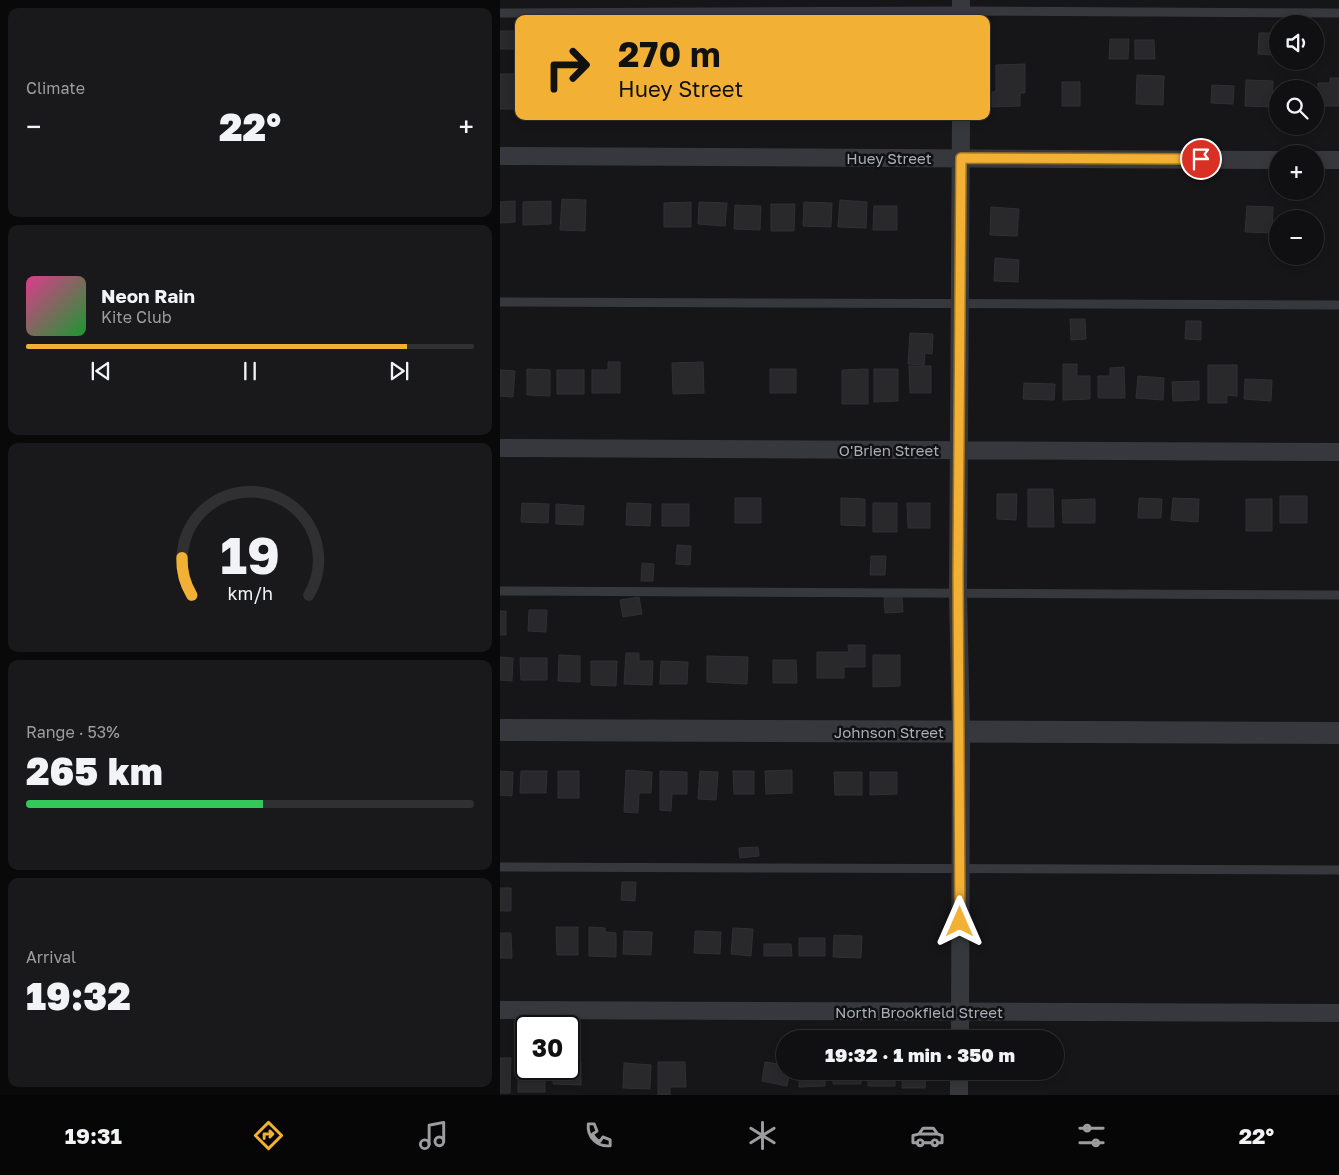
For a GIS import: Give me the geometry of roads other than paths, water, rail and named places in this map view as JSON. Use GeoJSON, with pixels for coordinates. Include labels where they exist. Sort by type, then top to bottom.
{"type":"FeatureCollection","features":[{"type":"Feature","properties":{"kind":"street"},"geometry":{"type":"LineString","coordinates":[[960,1030],[961,732],[958,593],[958,451],[961,304],[961,120]]}},
{"type":"Feature","properties":{"kind":"street","name":"Huey Street"},"geometry":{"type":"LineString","coordinates":[[500,156],[1269,160]]}},
{"type":"Feature","properties":{"kind":"street"},"geometry":{"type":"LineString","coordinates":[[1324,160],[1339,160]]}},
{"type":"Feature","properties":{"kind":"street","name":"O'Brien Street"},"geometry":{"type":"LineString","coordinates":[[500,448],[1339,452]]}},
{"type":"Feature","properties":{"kind":"street","name":"Johnson Street"},"geometry":{"type":"LineString","coordinates":[[500,730],[1339,733]]}},
{"type":"Feature","properties":{"kind":"street","name":"North Brookfield Street"},"geometry":{"type":"LineString","coordinates":[[500,1010],[1339,1013]]}},
{"type":"Feature","properties":{"kind":"street"},"geometry":{"type":"LineString","coordinates":[[958,1095],[959,1080]]}},
{"type":"Feature","properties":{"kind":"lane"},"geometry":{"type":"LineString","coordinates":[[500,13],[961,10],[1339,13]]}},
{"type":"Feature","properties":{"kind":"lane"},"geometry":{"type":"LineString","coordinates":[[500,302],[1339,305]]}},
{"type":"Feature","properties":{"kind":"lane"},"geometry":{"type":"LineString","coordinates":[[500,591],[1339,595]]}},
{"type":"Feature","properties":{"kind":"lane"},"geometry":{"type":"LineString","coordinates":[[500,867],[1339,870]]}}]}
